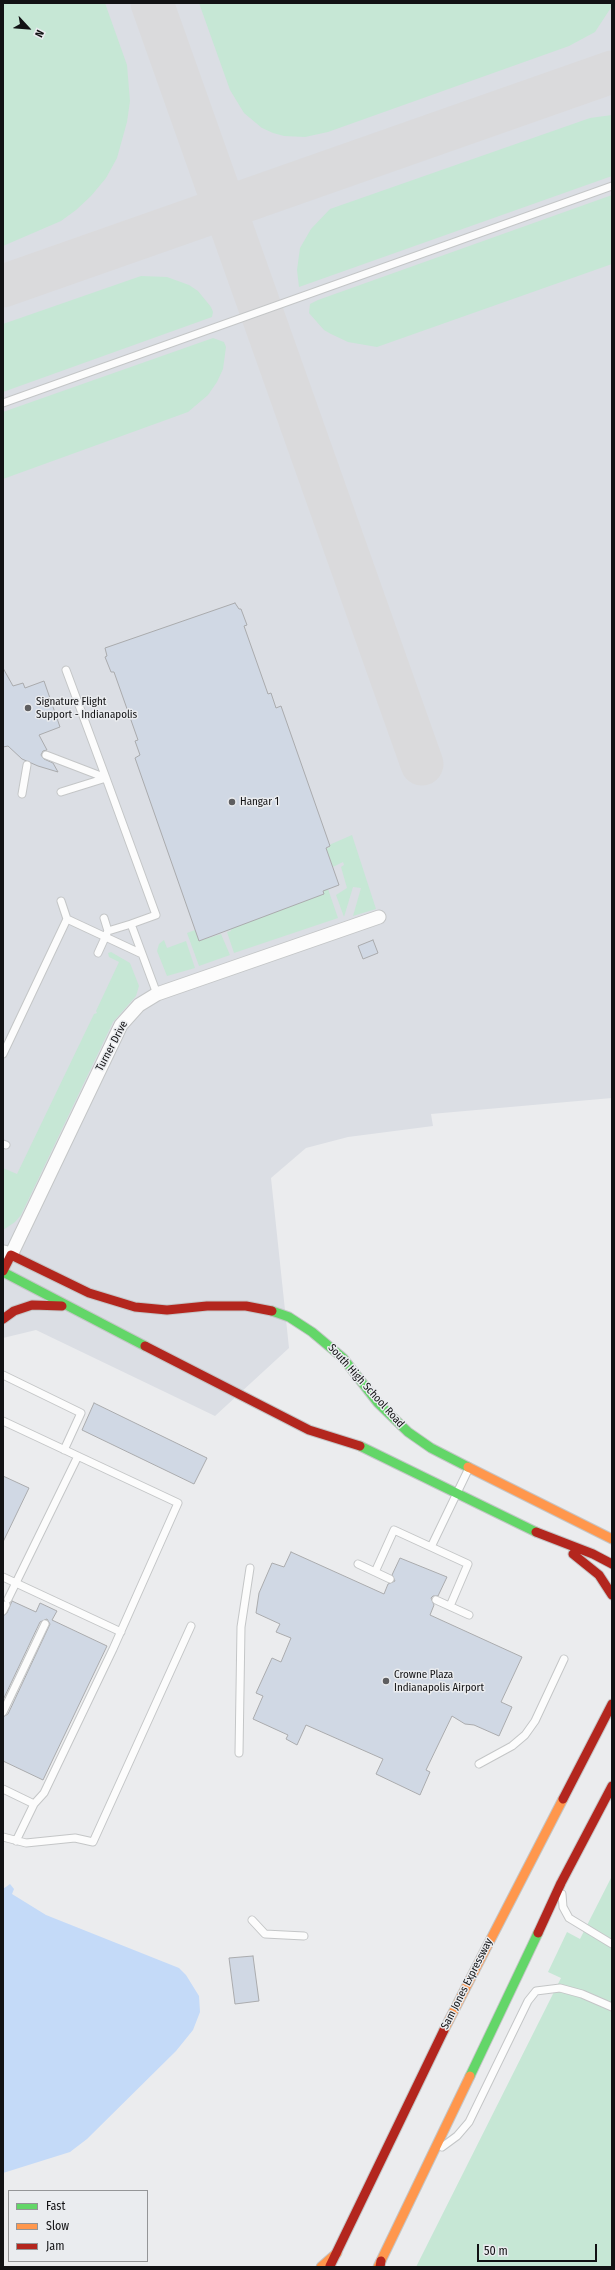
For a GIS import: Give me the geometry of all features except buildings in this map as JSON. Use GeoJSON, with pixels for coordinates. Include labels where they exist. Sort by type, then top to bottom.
{"type":"FeatureCollection","features":[{"type":"Feature","properties":{"kind":"main road"},"geometry":{"type":"LineString","coordinates":[[7,1253],[3,1272],[243,1398],[309,1430],[354,1442],[534,1531],[593,1554],[612,1564]]}},
{"type":"Feature","properties":{"kind":"main road","name":"South High School Road"},"geometry":{"type":"LineString","coordinates":[[7,1253],[89,1293],[135,1307],[162,1310],[207,1306],[246,1306],[269,1310],[289,1317],[312,1332],[343,1358],[378,1403],[408,1432],[431,1448],[612,1539]]}},
{"type":"Feature","properties":{"kind":"main road"},"geometry":{"type":"LineString","coordinates":[[3,1318],[14,1311],[32,1305],[48,1304],[69,1306]]}},
{"type":"Feature","properties":{"kind":"main road"},"geometry":{"type":"LineString","coordinates":[[534,1531],[587,1564],[599,1575],[612,1594]]}},
{"type":"Feature","properties":{"kind":"main road","name":"Sam Jones Expressway"},"geometry":{"type":"LineString","coordinates":[[330,2267],[458,2003],[612,1705]]}},
{"type":"Feature","properties":{"kind":"main road"},"geometry":{"type":"LineString","coordinates":[[380,2265],[569,1867],[612,1786]]}},
{"type":"Feature","properties":{"kind":"main road"},"geometry":{"type":"LineString","coordinates":[[580,1845],[612,1802]]}},
{"type":"Feature","properties":{"kind":"main road"},"geometry":{"type":"LineString","coordinates":[[321,2267],[337,2253]]}},
{"type":"Feature","properties":{"kind":"street","name":"Turner Drive"},"geometry":{"type":"LineString","coordinates":[[7,1253],[121,1025],[139,1005],[157,994],[379,917]]}},
{"type":"Feature","properties":{"kind":"lane"},"geometry":{"type":"LineString","coordinates":[[3,402],[612,186]]}},
{"type":"Feature","properties":{"kind":"lane"},"geometry":{"type":"LineString","coordinates":[[66,670],[156,915],[107,934]]}},
{"type":"Feature","properties":{"kind":"lane"},"geometry":{"type":"LineString","coordinates":[[46,755],[106,778]]}},
{"type":"Feature","properties":{"kind":"lane"},"geometry":{"type":"LineString","coordinates":[[22,794],[27,765]]}},
{"type":"Feature","properties":{"kind":"lane"},"geometry":{"type":"LineString","coordinates":[[60,792],[106,778]]}},
{"type":"Feature","properties":{"kind":"lane"},"geometry":{"type":"LineString","coordinates":[[3,1054],[67,919],[62,901]]}},
{"type":"Feature","properties":{"kind":"lane"},"geometry":{"type":"LineString","coordinates":[[98,952],[107,934],[104,918]]}},
{"type":"Feature","properties":{"kind":"lane"},"geometry":{"type":"LineString","coordinates":[[67,919],[107,934],[142,954]]}},
{"type":"Feature","properties":{"kind":"lane"},"geometry":{"type":"LineString","coordinates":[[131,924],[157,994]]}},
{"type":"Feature","properties":{"kind":"lane"},"geometry":{"type":"LineString","coordinates":[[3,1375],[81,1413],[64,1450]]}},
{"type":"Feature","properties":{"kind":"lane"},"geometry":{"type":"LineString","coordinates":[[3,1421],[178,1503],[121,1632],[44,1793],[34,1804],[16,1841]]}},
{"type":"Feature","properties":{"kind":"lane"},"geometry":{"type":"LineString","coordinates":[[6,1605],[78,1456]]}},
{"type":"Feature","properties":{"kind":"lane"},"geometry":{"type":"LineString","coordinates":[[431,1547],[469,1468]]}},
{"type":"Feature","properties":{"kind":"lane"},"geometry":{"type":"LineString","coordinates":[[375,1572],[394,1530],[468,1564],[450,1606]]}},
{"type":"Feature","properties":{"kind":"lane"},"geometry":{"type":"LineString","coordinates":[[358,1564],[390,1579]]}},
{"type":"Feature","properties":{"kind":"lane"},"geometry":{"type":"LineString","coordinates":[[239,1754],[241,1626],[250,1568]]}},
{"type":"Feature","properties":{"kind":"lane"},"geometry":{"type":"LineString","coordinates":[[3,1577],[54,1605],[121,1632]]}},
{"type":"Feature","properties":{"kind":"lane"},"geometry":{"type":"LineString","coordinates":[[436,1600],[469,1615]]}},
{"type":"Feature","properties":{"kind":"lane"},"geometry":{"type":"LineString","coordinates":[[3,1712],[45,1624]]}},
{"type":"Feature","properties":{"kind":"lane"},"geometry":{"type":"LineString","coordinates":[[3,1837],[26,1843],[75,1838],[93,1842],[191,1626]]}},
{"type":"Feature","properties":{"kind":"lane"},"geometry":{"type":"LineString","coordinates":[[479,1764],[512,1746],[525,1735],[535,1721],[564,1659]]}},
{"type":"Feature","properties":{"kind":"lane"},"geometry":{"type":"LineString","coordinates":[[3,1789],[34,1804]]}},
{"type":"Feature","properties":{"kind":"lane"},"geometry":{"type":"LineString","coordinates":[[569,1867],[562,1894],[563,1907],[566,1915],[574,1922],[612,1944]]}},
{"type":"Feature","properties":{"kind":"lane"},"geometry":{"type":"LineString","coordinates":[[252,1920],[264,1934],[304,1936]]}},
{"type":"Feature","properties":{"kind":"lane"},"geometry":{"type":"LineString","coordinates":[[434,2153],[457,2136],[469,2122],[528,2001],[536,1991],[560,1988],[582,1994],[612,2007]]}},
{"type":"Feature","properties":{"kind":"shaded area"},"geometry":{"type":"Polygon","coordinates":[[[3,3],[612,3],[612,1098],[431,1114],[433,1126],[348,1137],[306,1148],[271,1178],[289,1348],[215,1416],[36,1330],[3,1338],[3,3]]]}},
{"type":"Feature","properties":{"kind":"green space"},"geometry":{"type":"Polygon","coordinates":[[[3,3],[105,3],[127,65],[130,101],[127,122],[117,158],[106,178],[91,196],[61,221],[3,246],[3,3]]]}},
{"type":"Feature","properties":{"kind":"green space"},"geometry":{"type":"Polygon","coordinates":[[[199,3],[612,3],[612,6],[595,32],[569,46],[328,132],[305,137],[284,136],[273,133],[262,128],[244,113],[230,90],[199,3]]]}},
{"type":"Feature","properties":{"kind":"green space"},"geometry":{"type":"Polygon","coordinates":[[[612,115],[612,176],[299,287],[297,270],[300,248],[311,229],[330,209],[590,118],[612,115]]]}},
{"type":"Feature","properties":{"kind":"green space"},"geometry":{"type":"Polygon","coordinates":[[[612,195],[612,264],[377,347],[348,342],[331,334],[324,330],[309,313],[310,304],[318,300],[612,195]]]}},
{"type":"Feature","properties":{"kind":"green space"},"geometry":{"type":"Polygon","coordinates":[[[141,276],[167,277],[189,285],[198,291],[211,307],[213,312],[212,317],[3,392],[3,324],[141,276]]]}},
{"type":"Feature","properties":{"kind":"green space"},"geometry":{"type":"Polygon","coordinates":[[[213,338],[224,342],[226,347],[223,369],[217,382],[208,395],[188,412],[3,479],[3,412],[213,338]]]}},
{"type":"Feature","properties":{"kind":"green space"},"geometry":{"type":"Polygon","coordinates":[[[352,835],[376,909],[353,916],[361,888],[353,887],[344,917],[336,895],[347,888],[341,867],[344,865],[343,862],[333,867],[326,848],[330,847],[329,845],[352,835]]]}},
{"type":"Feature","properties":{"kind":"green space"},"geometry":{"type":"Polygon","coordinates":[[[328,889],[338,918],[234,953],[227,932],[231,931],[230,927],[324,894],[323,890],[328,889]]]}},
{"type":"Feature","properties":{"kind":"green space"},"geometry":{"type":"Polygon","coordinates":[[[195,930],[199,941],[221,934],[230,955],[199,966],[187,933],[195,930]]]}},
{"type":"Feature","properties":{"kind":"green space"},"geometry":{"type":"Polygon","coordinates":[[[164,940],[167,948],[186,941],[195,968],[167,976],[157,951],[159,944],[164,940]]]}},
{"type":"Feature","properties":{"kind":"green space"},"geometry":{"type":"Polygon","coordinates":[[[111,952],[130,963],[139,986],[136,996],[113,1022],[21,1215],[15,1222],[3,1230],[3,1168],[17,1174],[94,1014],[97,1013],[96,1011],[119,962],[109,957],[108,953],[111,952]]]}},
{"type":"Feature","properties":{"kind":"green space"},"geometry":{"type":"Polygon","coordinates":[[[612,1876],[612,2267],[416,2267],[561,1978],[548,1972],[567,1932],[580,1939],[612,1876]]]}},
{"type":"Feature","properties":{"kind":"water"},"geometry":{"type":"Polygon","coordinates":[[[10,1884],[14,1889],[12,1894],[46,1915],[179,1968],[186,1975],[199,1996],[200,2012],[193,2030],[176,2051],[87,2139],[70,2152],[3,2173],[3,1889],[10,1884]]]}},
{"type":"Feature","properties":{"kind":"taxiway"},"geometry":{"type":"LineString","coordinates":[[152,3],[422,764]]}},
{"type":"Feature","properties":{"kind":"taxiway"},"geometry":{"type":"LineString","coordinates":[[3,286],[612,72]]}},
{"type":"Feature","properties":{"kind":"traffic: fast"},"geometry":{"type":"LineString","coordinates":[[3,1272],[145,1346]]}},
{"type":"Feature","properties":{"kind":"traffic: fast"},"geometry":{"type":"LineString","coordinates":[[272,1311],[289,1317],[312,1332],[343,1358],[378,1403],[408,1432],[431,1448],[468,1467]]}},
{"type":"Feature","properties":{"kind":"traffic: fast"},"geometry":{"type":"LineString","coordinates":[[360,1446],[536,1532]]}},
{"type":"Feature","properties":{"kind":"traffic: fast"},"geometry":{"type":"LineString","coordinates":[[470,2076],[538,1933]]}},
{"type":"Feature","properties":{"kind":"traffic: slow"},"geometry":{"type":"LineString","coordinates":[[468,1467],[612,1539]]}},
{"type":"Feature","properties":{"kind":"traffic: slow"},"geometry":{"type":"LineString","coordinates":[[444,2030],[563,1799]]}},
{"type":"Feature","properties":{"kind":"traffic: slow"},"geometry":{"type":"LineString","coordinates":[[378,2267],[470,2076]]}},
{"type":"Feature","properties":{"kind":"traffic: slow"},"geometry":{"type":"LineString","coordinates":[[321,2267],[337,2253]]}},
{"type":"Feature","properties":{"kind":"traffic: jam"},"geometry":{"type":"LineString","coordinates":[[3,1271],[11,1255],[89,1293],[135,1307],[167,1310],[207,1306],[246,1306],[272,1311]]}},
{"type":"Feature","properties":{"kind":"traffic: jam"},"geometry":{"type":"LineString","coordinates":[[3,1319],[14,1311],[32,1305],[62,1306]]}},
{"type":"Feature","properties":{"kind":"traffic: jam"},"geometry":{"type":"LineString","coordinates":[[145,1346],[309,1430],[360,1446]]}},
{"type":"Feature","properties":{"kind":"traffic: jam"},"geometry":{"type":"LineString","coordinates":[[536,1532],[593,1554],[612,1564]]}},
{"type":"Feature","properties":{"kind":"traffic: jam"},"geometry":{"type":"LineString","coordinates":[[573,1554],[599,1575],[612,1595]]}},
{"type":"Feature","properties":{"kind":"traffic: jam"},"geometry":{"type":"LineString","coordinates":[[563,1799],[612,1704]]}},
{"type":"Feature","properties":{"kind":"traffic: jam"},"geometry":{"type":"LineString","coordinates":[[538,1933],[561,1883],[612,1786]]}},
{"type":"Feature","properties":{"kind":"traffic: jam"},"geometry":{"type":"LineString","coordinates":[[330,2266],[444,2030]]}},
{"type":"Feature","properties":{"kind":"traffic: jam"},"geometry":{"type":"LineString","coordinates":[[380,2267],[381,2261]]}},
{"type":"Feature","properties":{"kind":"place","name":"Signature Flight Support - Indianapolis"},"geometry":{"type":"Point","coordinates":[28,708]}},
{"type":"Feature","properties":{"kind":"place","name":"Hangar 1"},"geometry":{"type":"Point","coordinates":[232,802]}},
{"type":"Feature","properties":{"kind":"place","name":"Crowne Plaza Indianapolis Airport"},"geometry":{"type":"Point","coordinates":[386,1681]}}]}
